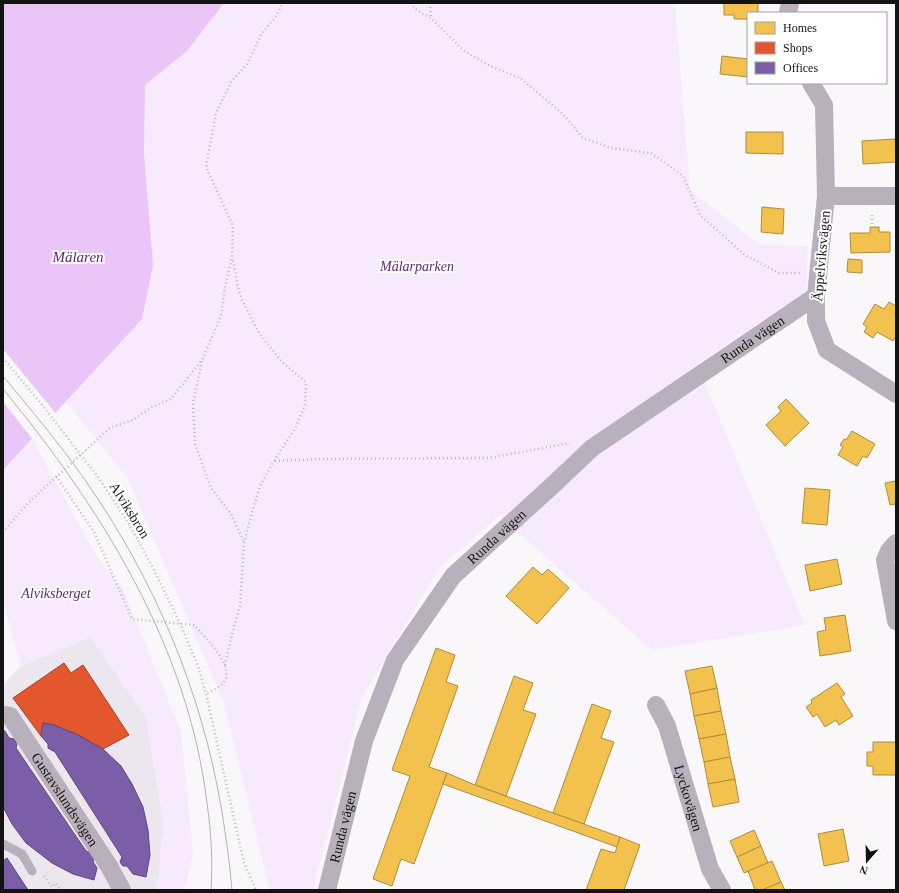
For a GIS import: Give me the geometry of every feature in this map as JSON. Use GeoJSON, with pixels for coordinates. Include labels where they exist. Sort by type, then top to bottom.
{"type":"FeatureCollection","features":[{"type":"Feature","properties":{"kind":"street","name":"Äppelviksvägen"},"geometry":{"type":"LineString","coordinates":[[812,84],[824,105],[826,196],[816,296],[816,321],[827,350],[896,394]]}},
{"type":"Feature","properties":{"kind":"street"},"geometry":{"type":"LineString","coordinates":[[826,196],[896,196]]}},
{"type":"Feature","properties":{"kind":"street","name":"Runda vägen"},"geometry":{"type":"LineString","coordinates":[[327,890],[364,741],[395,660],[453,576],[592,448],[816,296]]}},
{"type":"Feature","properties":{"kind":"street"},"geometry":{"type":"LineString","coordinates":[[896,543],[889,551],[885,560],[896,621]]}},
{"type":"Feature","properties":{"kind":"street","name":"Lyckovägen"},"geometry":{"type":"LineString","coordinates":[[656,705],[667,726],[710,869],[722,890]]}},
{"type":"Feature","properties":{"kind":"street","name":"Gustavslundsvägen"},"geometry":{"type":"LineString","coordinates":[[3,715],[10,716],[109,866],[122,890]]}},
{"type":"Feature","properties":{"kind":"lane"},"geometry":{"type":"LineString","coordinates":[[3,844],[22,854],[32,871]]}},
{"type":"Feature","properties":{"kind":"path"},"geometry":{"type":"LineString","coordinates":[[244,543],[231,514],[210,488],[195,444],[193,403],[202,360],[221,316],[225,287],[232,258],[233,226],[206,167],[216,113],[231,82],[247,64],[262,33],[275,18],[283,3]]}},
{"type":"Feature","properties":{"kind":"path"},"geometry":{"type":"LineString","coordinates":[[411,3],[415,9],[431,18],[463,50],[488,65],[520,78],[563,114],[583,138],[611,148],[651,154],[683,176],[700,215],[745,255],[779,273],[818,272]]}},
{"type":"Feature","properties":{"kind":"path"},"geometry":{"type":"LineString","coordinates":[[430,3],[431,18]]}},
{"type":"Feature","properties":{"kind":"path"},"geometry":{"type":"LineString","coordinates":[[872,224],[873,206]]}},
{"type":"Feature","properties":{"kind":"path"},"geometry":{"type":"LineString","coordinates":[[225,665],[240,606],[244,543],[260,486],[296,427],[305,405],[306,382],[282,362],[259,333],[242,300],[232,258]]}},
{"type":"Feature","properties":{"kind":"path","name":"Alviksbron"},"geometry":{"type":"LineString","coordinates":[[3,358],[39,401],[98,477],[129,524],[177,617],[198,666],[206,694],[244,862],[256,890]]}},
{"type":"Feature","properties":{"kind":"path"},"geometry":{"type":"LineString","coordinates":[[3,532],[28,503],[110,428],[134,420],[152,407],[171,399],[202,360]]}},
{"type":"Feature","properties":{"kind":"path"},"geometry":{"type":"LineString","coordinates":[[274,461],[318,459],[489,458],[571,443]]}},
{"type":"Feature","properties":{"kind":"path"},"geometry":{"type":"LineString","coordinates":[[56,476],[94,532],[132,619],[194,625],[216,650],[225,665],[227,677],[223,684],[206,694]]}},
{"type":"Feature","properties":{"kind":"path"},"geometry":{"type":"LineString","coordinates":[[43,875],[52,887],[56,883],[60,890]]}},
{"type":"Feature","properties":{"kind":"shaded area"},"geometry":{"type":"Polygon","coordinates":[[[91,637],[146,718],[163,819],[159,876],[155,890],[3,890],[3,685],[21,666],[91,637]]]}},
{"type":"Feature","properties":{"kind":"green space","name":"Mälarparken"},"geometry":{"type":"Polygon","coordinates":[[[224,3],[675,3],[690,190],[760,245],[808,246],[806,292],[697,364],[805,625],[652,650],[515,530],[500,515],[440,567],[362,697],[313,890],[270,890],[224,703],[128,479],[66,402],[142,319],[145,85],[187,51],[224,3]]]}},
{"type":"Feature","properties":{"kind":"green space","name":"Alviksberget"},"geometry":{"type":"Polygon","coordinates":[[[32,439],[97,557],[123,589],[181,732],[193,853],[185,890],[155,890],[159,876],[163,819],[146,718],[91,637],[21,666],[3,601],[3,470],[32,439]]]}},
{"type":"Feature","properties":{"kind":"water","name":"Mälaren"},"geometry":{"type":"Polygon","coordinates":[[[3,3],[224,3],[187,51],[145,85],[144,153],[153,265],[142,319],[3,470],[3,3]]]}},
{"type":"Feature","properties":{"kind":"pier"},"geometry":{"type":"Polygon","coordinates":[[[3,349],[57,415],[34,441],[3,402],[3,349]]]}},
{"type":"Feature","properties":{"kind":"building: Homes"},"geometry":{"type":"Polygon","coordinates":[[[724,3],[758,3],[758,12],[747,12],[747,19],[734,19],[734,15],[724,15],[724,3]]]}},
{"type":"Feature","properties":{"kind":"building: Homes"},"geometry":{"type":"Polygon","coordinates":[[[722,56],[747,59],[747,77],[720,74],[722,56]]]}},
{"type":"Feature","properties":{"kind":"building: Homes"},"geometry":{"type":"Polygon","coordinates":[[[746,132],[783,132],[783,154],[746,153],[746,132]]]}},
{"type":"Feature","properties":{"kind":"building: Homes"},"geometry":{"type":"Polygon","coordinates":[[[895,139],[896,162],[863,164],[862,141],[895,139]]]}},
{"type":"Feature","properties":{"kind":"building: Homes"},"geometry":{"type":"Polygon","coordinates":[[[762,207],[784,209],[783,234],[761,232],[762,207]]]}},
{"type":"Feature","properties":{"kind":"building: Homes"},"geometry":{"type":"Polygon","coordinates":[[[870,227],[879,227],[879,232],[890,232],[890,252],[851,253],[850,233],[870,233],[870,227]]]}},
{"type":"Feature","properties":{"kind":"building: Homes"},"geometry":{"type":"Polygon","coordinates":[[[848,259],[862,260],[862,273],[847,272],[848,259]]]}},
{"type":"Feature","properties":{"kind":"building: Homes"},"geometry":{"type":"Polygon","coordinates":[[[889,302],[896,306],[896,336],[893,341],[877,332],[873,338],[864,332],[867,327],[863,324],[875,304],[884,309],[889,302]]]}},
{"type":"Feature","properties":{"kind":"building: Homes"},"geometry":{"type":"Polygon","coordinates":[[[786,399],[809,423],[785,446],[766,425],[781,411],[778,407],[786,399]]]}},
{"type":"Feature","properties":{"kind":"building: Homes"},"geometry":{"type":"Polygon","coordinates":[[[852,431],[875,444],[867,458],[863,456],[857,466],[838,455],[843,447],[840,445],[844,439],[846,440],[852,431]]]}},
{"type":"Feature","properties":{"kind":"building: Homes"},"geometry":{"type":"Polygon","coordinates":[[[896,481],[896,509],[895,504],[890,505],[885,483],[896,481]]]}},
{"type":"Feature","properties":{"kind":"building: Homes"},"geometry":{"type":"Polygon","coordinates":[[[805,488],[830,490],[827,525],[802,523],[805,488]]]}},
{"type":"Feature","properties":{"kind":"building: Homes"},"geometry":{"type":"Polygon","coordinates":[[[837,559],[842,584],[810,591],[805,565],[837,559]]]}},
{"type":"Feature","properties":{"kind":"building: Homes"},"geometry":{"type":"Polygon","coordinates":[[[533,567],[542,575],[548,569],[569,588],[537,624],[506,596],[533,567]]]}},
{"type":"Feature","properties":{"kind":"building: Homes"},"geometry":{"type":"Polygon","coordinates":[[[845,615],[851,651],[820,656],[817,632],[826,630],[824,618],[845,615]]]}},
{"type":"Feature","properties":{"kind":"building: Homes"},"geometry":{"type":"Polygon","coordinates":[[[436,648],[455,655],[446,682],[458,686],[429,767],[447,773],[414,864],[401,859],[392,886],[373,879],[410,776],[392,770],[436,648]]]}},
{"type":"Feature","properties":{"kind":"building: Homes"},"geometry":{"type":"Polygon","coordinates":[[[712,666],[717,688],[690,694],[685,671],[712,666]]]}},
{"type":"Feature","properties":{"kind":"building: Homes"},"geometry":{"type":"Polygon","coordinates":[[[514,676],[533,683],[523,710],[536,714],[506,796],[475,785],[514,676]]]}},
{"type":"Feature","properties":{"kind":"building: Homes"},"geometry":{"type":"Polygon","coordinates":[[[837,683],[845,694],[841,697],[853,716],[839,725],[836,720],[825,727],[817,714],[813,717],[806,707],[812,703],[811,700],[837,683]]]}},
{"type":"Feature","properties":{"kind":"building: Homes"},"geometry":{"type":"Polygon","coordinates":[[[717,688],[721,711],[694,716],[690,694],[717,688]]]}},
{"type":"Feature","properties":{"kind":"building: Homes"},"geometry":{"type":"Polygon","coordinates":[[[592,704],[611,711],[601,738],[614,742],[584,824],[553,813],[592,704]]]}},
{"type":"Feature","properties":{"kind":"building: Homes"},"geometry":{"type":"Polygon","coordinates":[[[721,711],[726,734],[699,739],[694,716],[721,711]]]}},
{"type":"Feature","properties":{"kind":"building: Homes"},"geometry":{"type":"Polygon","coordinates":[[[726,734],[730,757],[704,762],[699,739],[726,734]]]}},
{"type":"Feature","properties":{"kind":"building: Homes"},"geometry":{"type":"Polygon","coordinates":[[[873,742],[896,742],[896,775],[873,775],[873,766],[867,766],[867,752],[873,752],[873,742]]]}},
{"type":"Feature","properties":{"kind":"building: Homes"},"geometry":{"type":"Polygon","coordinates":[[[730,757],[735,779],[708,784],[704,762],[730,757]]]}},
{"type":"Feature","properties":{"kind":"building: Homes"},"geometry":{"type":"Polygon","coordinates":[[[447,773],[475,785],[620,837],[617,847],[443,784],[447,773]]]}},
{"type":"Feature","properties":{"kind":"building: Homes"},"geometry":{"type":"Polygon","coordinates":[[[735,779],[739,802],[713,807],[708,784],[735,779]]]}},
{"type":"Feature","properties":{"kind":"building: Homes"},"geometry":{"type":"Polygon","coordinates":[[[843,829],[849,861],[824,866],[818,834],[843,829]]]}},
{"type":"Feature","properties":{"kind":"building: Homes"},"geometry":{"type":"Polygon","coordinates":[[[754,830],[761,846],[737,857],[730,841],[754,830]]]}},
{"type":"Feature","properties":{"kind":"building: Homes"},"geometry":{"type":"Polygon","coordinates":[[[620,837],[640,845],[624,890],[586,890],[601,849],[615,853],[620,837]]]}},
{"type":"Feature","properties":{"kind":"building: Homes"},"geometry":{"type":"Polygon","coordinates":[[[761,846],[768,863],[744,873],[737,857],[761,846]]]}},
{"type":"Feature","properties":{"kind":"building: Homes"},"geometry":{"type":"Polygon","coordinates":[[[772,861],[781,882],[762,890],[755,890],[748,871],[772,861]]]}},
{"type":"Feature","properties":{"kind":"building: Homes"},"geometry":{"type":"Polygon","coordinates":[[[781,882],[785,890],[762,890],[781,882]]]}},
{"type":"Feature","properties":{"kind":"building: Shops"},"geometry":{"type":"Polygon","coordinates":[[[64,663],[71,673],[83,665],[129,735],[103,749],[78,735],[54,725],[43,723],[41,736],[13,698],[64,663]]]}},
{"type":"Feature","properties":{"kind":"building: Offices"},"geometry":{"type":"Polygon","coordinates":[[[43,723],[54,725],[78,735],[103,749],[121,766],[143,807],[148,830],[150,855],[146,877],[133,874],[127,866],[123,866],[120,862],[122,857],[55,752],[48,748],[48,744],[41,736],[43,723]]]}},
{"type":"Feature","properties":{"kind":"building: Offices"},"geometry":{"type":"Polygon","coordinates":[[[3,731],[5,731],[9,738],[14,739],[17,744],[16,748],[86,851],[91,853],[94,858],[93,862],[97,868],[94,880],[73,874],[52,863],[26,843],[12,824],[3,807],[3,731]]]}},
{"type":"Feature","properties":{"kind":"building: Offices"},"geometry":{"type":"Polygon","coordinates":[[[7,858],[28,890],[3,890],[3,861],[7,858]]]}},
{"type":"Feature","properties":{"kind":"tram line"},"geometry":{"type":"LineString","coordinates":[[3,376],[66,453],[85,480],[110,518],[154,597],[172,638],[202,724],[222,812],[232,890]]}},
{"type":"Feature","properties":{"kind":"tram line"},"geometry":{"type":"LineString","coordinates":[[3,389],[74,482],[106,531],[135,582],[160,634],[181,689],[197,745],[210,824],[212,857],[211,890]]}}]}
